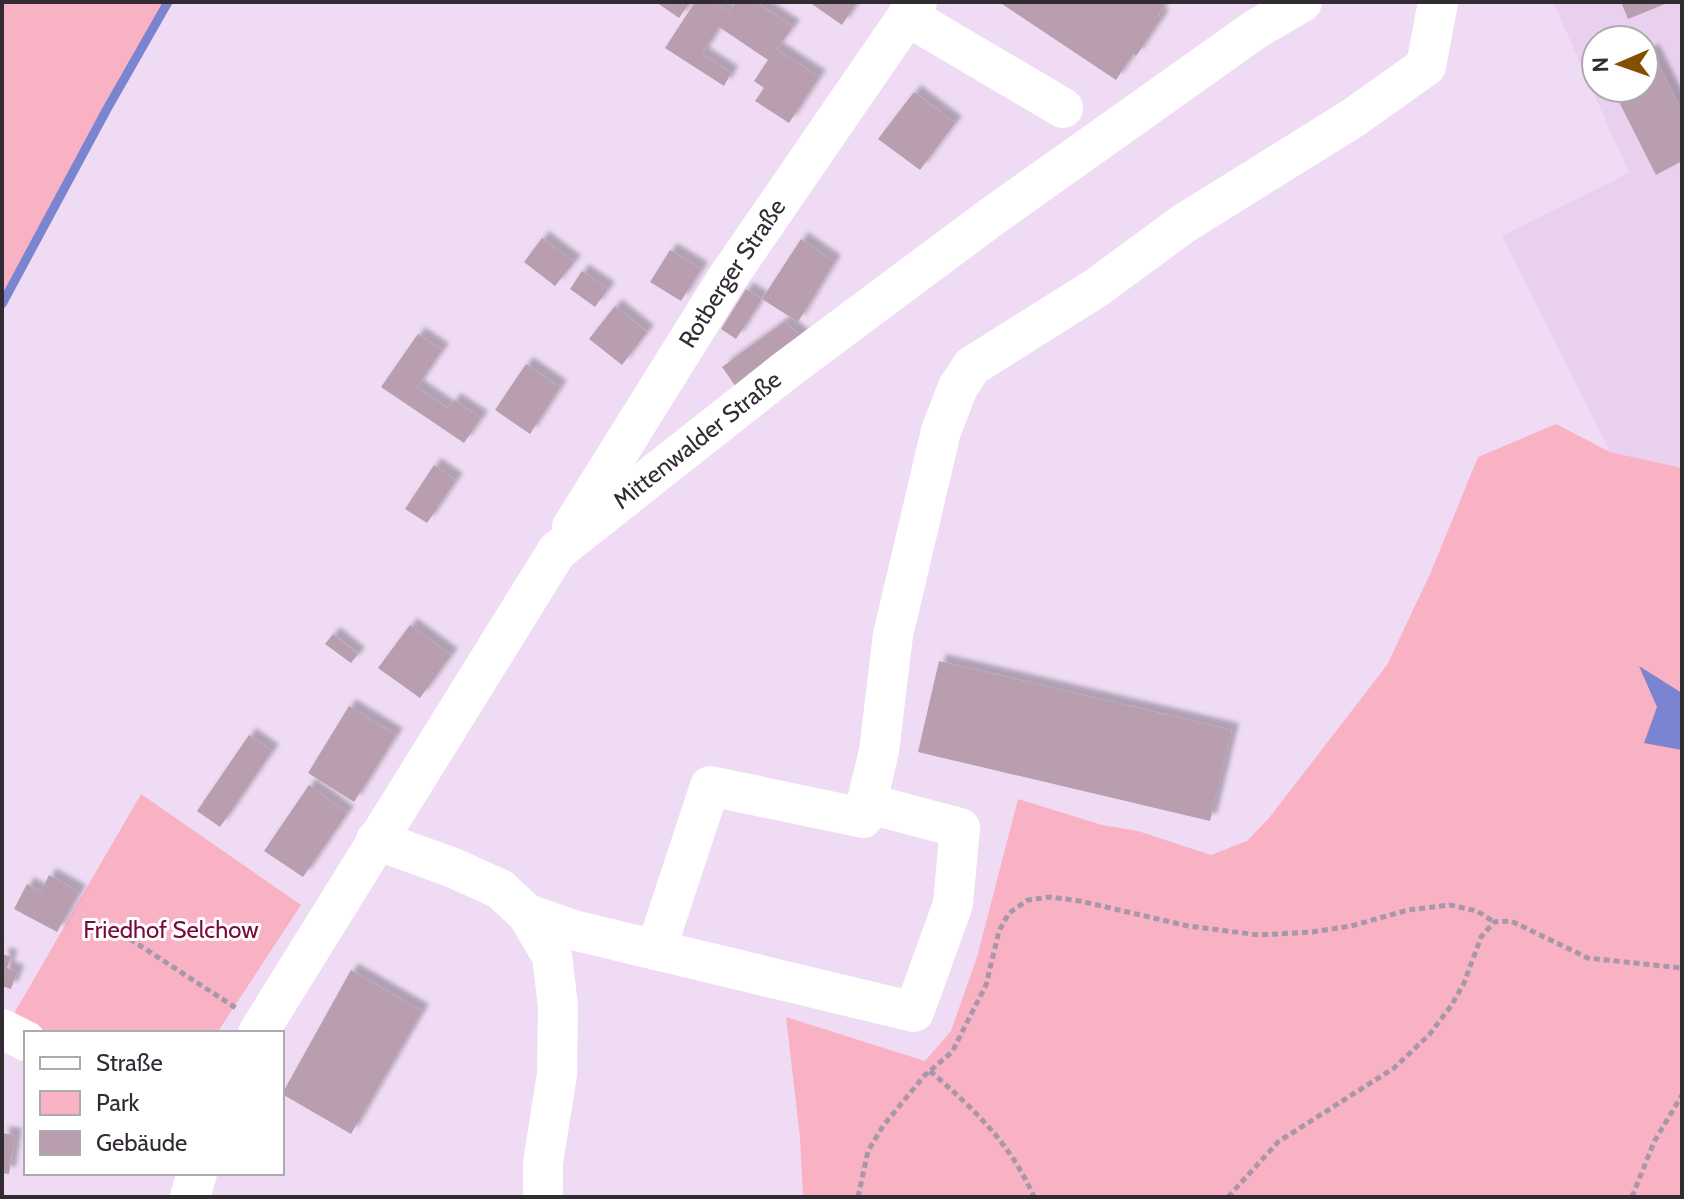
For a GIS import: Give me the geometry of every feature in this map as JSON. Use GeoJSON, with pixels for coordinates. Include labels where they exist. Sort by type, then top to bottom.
{"type":"FeatureCollection","features":[{"type":"Feature","properties":{"kind":"street","name":"Mittenwalder Straße"},"geometry":{"type":"LineString","coordinates":[[260,1029],[557,551],[786,370],[990,218],[1256,29],[1302,2]]}},
{"type":"Feature","properties":{"kind":"street"},"geometry":{"type":"LineString","coordinates":[[656,950],[710,786],[863,818],[879,751],[893,635],[941,431],[958,387],[972,366],[1096,288],[1183,224],[1353,118],[1426,66],[1438,2]]}},
{"type":"Feature","properties":{"kind":"street","name":"Rotberger Straße"},"geometry":{"type":"LineString","coordinates":[[557,551],[726,280],[912,9]]}},
{"type":"Feature","properties":{"kind":"street"},"geometry":{"type":"LineString","coordinates":[[912,9],[1063,108]]}},
{"type":"Feature","properties":{"kind":"street"},"geometry":{"type":"LineString","coordinates":[[527,914],[573,930],[914,1012],[953,904],[960,828],[866,803]]}},
{"type":"Feature","properties":{"kind":"street"},"geometry":{"type":"LineString","coordinates":[[376,840],[451,867],[500,889],[527,914],[552,956],[558,1006],[557,1074],[543,1163],[543,1197]]}},
{"type":"Feature","properties":{"kind":"street"},"geometry":{"type":"LineString","coordinates":[[2,1029],[24,1040]]}},
{"type":"Feature","properties":{"kind":"street"},"geometry":{"type":"LineString","coordinates":[[190,1197],[196,1175]]}},
{"type":"Feature","properties":{"kind":"path"},"geometry":{"type":"LineString","coordinates":[[858,1197],[868,1151],[883,1126],[930,1071],[952,1052],[986,985],[999,931],[1009,913],[1028,900],[1050,897],[1080,901],[1188,926],[1259,935],[1351,926],[1408,910],[1450,905],[1477,911],[1494,922],[1511,921],[1588,958],[1682,968]]}},
{"type":"Feature","properties":{"kind":"path"},"geometry":{"type":"LineString","coordinates":[[1228,1197],[1278,1142],[1394,1068],[1429,1035],[1451,1006],[1464,983],[1481,937],[1494,922]]}},
{"type":"Feature","properties":{"kind":"path"},"geometry":{"type":"LineString","coordinates":[[113,928],[260,1029]]}},
{"type":"Feature","properties":{"kind":"path"},"geometry":{"type":"LineString","coordinates":[[930,1071],[999,1136],[1023,1172],[1034,1197]]}},
{"type":"Feature","properties":{"kind":"path"},"geometry":{"type":"LineString","coordinates":[[1632,1197],[1654,1142],[1682,1095]]}},
{"type":"Feature","properties":{"kind":"shaded area"},"geometry":{"type":"Polygon","coordinates":[[[1553,2],[1682,2],[1682,468],[1610,452],[1502,236],[1629,173],[1598,104],[1660,104],[1660,24],[1580,24],[1580,63],[1553,2]]]}},
{"type":"Feature","properties":{"kind":"green space"},"geometry":{"type":"Polygon","coordinates":[[[2,2],[168,2],[2,304],[2,2]]]}},
{"type":"Feature","properties":{"kind":"green space"},"geometry":{"type":"Polygon","coordinates":[[[1556,424],[1610,452],[1682,468],[1682,1197],[803,1197],[800,1138],[786,1017],[925,1061],[951,1031],[977,957],[1018,799],[1102,825],[1138,831],[1211,855],[1247,841],[1269,818],[1387,665],[1431,572],[1478,457],[1556,424]]]}},
{"type":"Feature","properties":{"kind":"green space","name":"Friedhof Selchow"},"geometry":{"type":"Polygon","coordinates":[[[141,794],[301,905],[218,1031],[40,1031],[12,1017],[141,794]]]}},
{"type":"Feature","properties":{"kind":"water"},"geometry":{"type":"Polygon","coordinates":[[[1639,666],[1682,693],[1682,750],[1644,743],[1657,707],[1639,666]]]}},
{"type":"Feature","properties":{"kind":"building"},"geometry":{"type":"Polygon","coordinates":[[[656,2],[690,2],[679,18],[656,2]]]}},
{"type":"Feature","properties":{"kind":"building"},"geometry":{"type":"Polygon","coordinates":[[[695,2],[714,2],[729,12],[736,2],[756,2],[793,27],[776,49],[819,77],[789,123],[755,101],[764,88],[754,81],[768,60],[719,27],[702,54],[731,73],[724,86],[665,48],[695,2]]]}},
{"type":"Feature","properties":{"kind":"building"},"geometry":{"type":"Polygon","coordinates":[[[809,2],[857,2],[842,25],[809,2]]]}},
{"type":"Feature","properties":{"kind":"building"},"geometry":{"type":"Polygon","coordinates":[[[999,2],[1166,2],[1158,15],[1162,17],[1116,80],[999,2]]]}},
{"type":"Feature","properties":{"kind":"building"},"geometry":{"type":"Polygon","coordinates":[[[1621,2],[1670,2],[1628,19],[1621,2]]]}},
{"type":"Feature","properties":{"kind":"building"},"geometry":{"type":"Polygon","coordinates":[[[1660,67],[1682,111],[1682,161],[1656,175],[1620,104],[1660,104],[1660,67]]]}},
{"type":"Feature","properties":{"kind":"building"},"geometry":{"type":"Polygon","coordinates":[[[914,92],[955,123],[920,170],[878,139],[914,92]]]}},
{"type":"Feature","properties":{"kind":"building"},"geometry":{"type":"Polygon","coordinates":[[[542,238],[574,262],[555,286],[524,262],[542,238]]]}},
{"type":"Feature","properties":{"kind":"building"},"geometry":{"type":"Polygon","coordinates":[[[801,239],[834,262],[798,322],[762,299],[801,239]]]}},
{"type":"Feature","properties":{"kind":"building"},"geometry":{"type":"Polygon","coordinates":[[[670,250],[701,269],[681,301],[650,282],[670,250]]]}},
{"type":"Feature","properties":{"kind":"building"},"geometry":{"type":"Polygon","coordinates":[[[582,271],[608,289],[595,307],[570,289],[582,271]]]}},
{"type":"Feature","properties":{"kind":"building"},"geometry":{"type":"Polygon","coordinates":[[[746,289],[762,299],[736,339],[721,329],[746,289]]]}},
{"type":"Feature","properties":{"kind":"building"},"geometry":{"type":"Polygon","coordinates":[[[615,306],[647,332],[622,365],[589,339],[615,306]]]}},
{"type":"Feature","properties":{"kind":"building"},"geometry":{"type":"Polygon","coordinates":[[[784,322],[804,338],[736,387],[722,367],[784,322]]]}},
{"type":"Feature","properties":{"kind":"building"},"geometry":{"type":"Polygon","coordinates":[[[418,334],[442,350],[417,387],[448,408],[454,400],[481,418],[464,443],[381,387],[418,334]]]}},
{"type":"Feature","properties":{"kind":"building"},"geometry":{"type":"Polygon","coordinates":[[[526,364],[560,387],[530,434],[495,410],[526,364]]]}},
{"type":"Feature","properties":{"kind":"building"},"geometry":{"type":"Polygon","coordinates":[[[434,465],[456,480],[427,523],[405,509],[434,465]]]}},
{"type":"Feature","properties":{"kind":"building"},"geometry":{"type":"Polygon","coordinates":[[[410,625],[451,655],[420,698],[378,668],[410,625]]]}},
{"type":"Feature","properties":{"kind":"building"},"geometry":{"type":"Polygon","coordinates":[[[333,634],[358,654],[351,663],[325,644],[333,634]]]}},
{"type":"Feature","properties":{"kind":"building"},"geometry":{"type":"Polygon","coordinates":[[[939,661],[1232,730],[1210,821],[918,752],[939,661]]]}},
{"type":"Feature","properties":{"kind":"building"},"geometry":{"type":"Polygon","coordinates":[[[349,706],[396,735],[354,802],[308,773],[349,706]]]}},
{"type":"Feature","properties":{"kind":"building"},"geometry":{"type":"Polygon","coordinates":[[[249,735],[272,751],[220,827],[197,811],[249,735]]]}},
{"type":"Feature","properties":{"kind":"building"},"geometry":{"type":"Polygon","coordinates":[[[309,785],[347,813],[303,877],[264,851],[309,785]]]}},
{"type":"Feature","properties":{"kind":"building"},"geometry":{"type":"Polygon","coordinates":[[[49,875],[79,892],[57,932],[14,909],[27,884],[41,892],[49,875]]]}},
{"type":"Feature","properties":{"kind":"building"},"geometry":{"type":"Polygon","coordinates":[[[2,954],[11,957],[7,968],[17,972],[11,989],[2,986],[2,954]]]}},
{"type":"Feature","properties":{"kind":"building"},"geometry":{"type":"Polygon","coordinates":[[[351,970],[422,1011],[351,1134],[284,1095],[351,970]]]}},
{"type":"Feature","properties":{"kind":"building"},"geometry":{"type":"Polygon","coordinates":[[[2,1133],[15,1135],[9,1174],[2,1173],[2,1133]]]}},
{"type":"Feature","properties":{"kind":"waterway"},"geometry":{"type":"LineString","coordinates":[[2,304],[168,2]]}}]}
